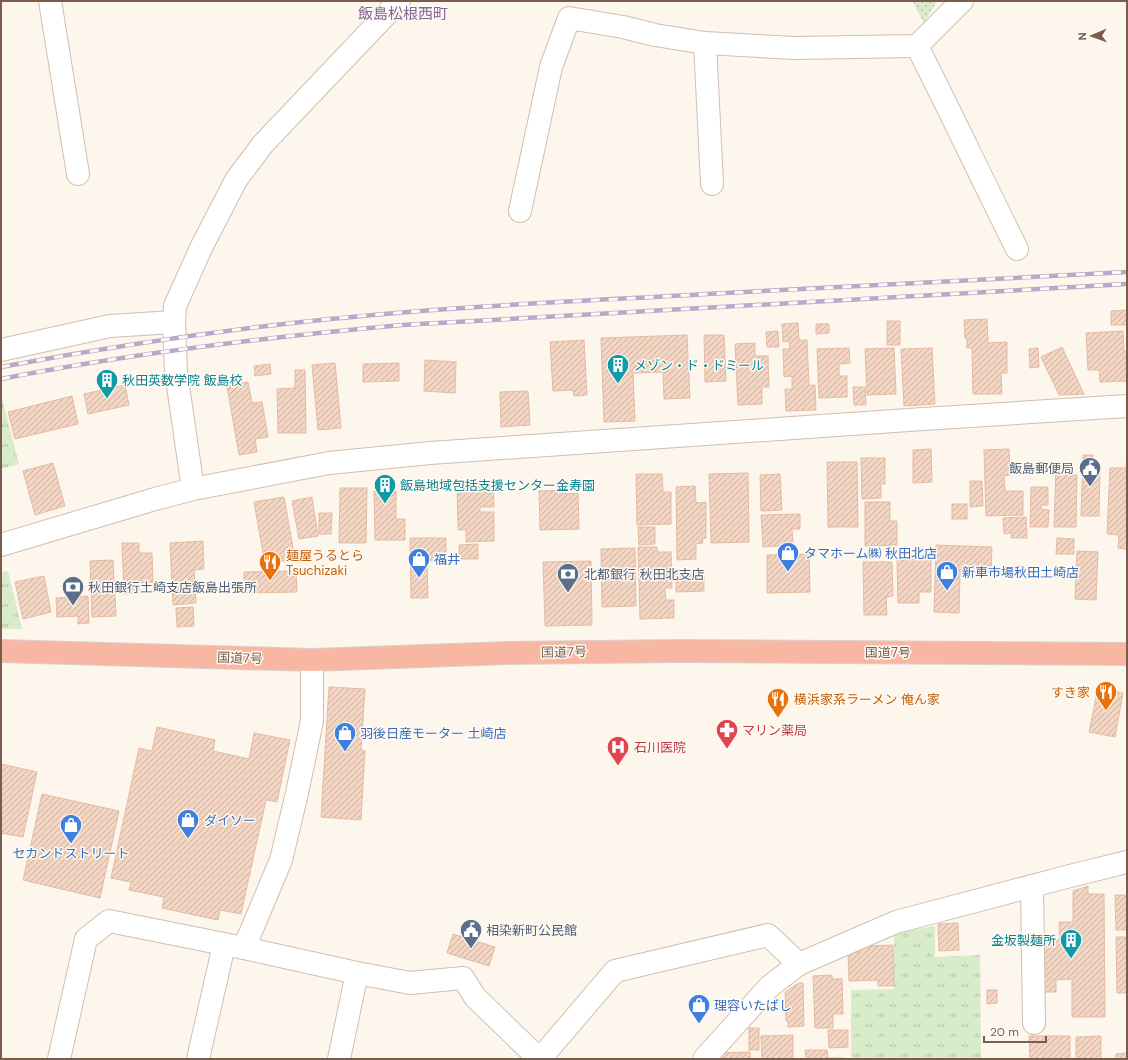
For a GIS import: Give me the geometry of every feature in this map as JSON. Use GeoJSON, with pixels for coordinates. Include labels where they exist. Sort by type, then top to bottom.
{"type":"FeatureCollection","features":[{"type":"Feature","properties":{"kind":"highway","name":"国道7号"},"geometry":{"type":"LineString","coordinates":[[1,652],[312,660],[508,653],[678,651],[1127,654]]}},
{"type":"Feature","properties":{"kind":"street"},"geometry":{"type":"LineString","coordinates":[[50,1],[78,174]]}},
{"type":"Feature","properties":{"kind":"street"},"geometry":{"type":"LineString","coordinates":[[193,489],[176,372],[174,322],[175,306],[201,248],[236,180],[263,144],[399,1]]}},
{"type":"Feature","properties":{"kind":"street"},"geometry":{"type":"LineString","coordinates":[[520,211],[551,67],[569,18],[705,43],[794,48],[917,46],[962,1]]}},
{"type":"Feature","properties":{"kind":"street"},"geometry":{"type":"LineString","coordinates":[[705,43],[712,184]]}},
{"type":"Feature","properties":{"kind":"street"},"geometry":{"type":"LineString","coordinates":[[917,46],[1017,249]]}},
{"type":"Feature","properties":{"kind":"street"},"geometry":{"type":"LineString","coordinates":[[1,350],[110,326],[174,322]]}},
{"type":"Feature","properties":{"kind":"street"},"geometry":{"type":"LineString","coordinates":[[1,545],[193,489],[329,463],[430,453],[1127,406]]}},
{"type":"Feature","properties":{"kind":"street"},"geometry":{"type":"LineString","coordinates":[[198,1059],[234,947],[281,860],[312,721],[312,660]]}},
{"type":"Feature","properties":{"kind":"street"},"geometry":{"type":"LineString","coordinates":[[704,1059],[770,986],[799,964],[896,922],[1127,862]]}},
{"type":"Feature","properties":{"kind":"street"},"geometry":{"type":"LineString","coordinates":[[1032,886],[1034,1022]]}},
{"type":"Feature","properties":{"kind":"street"},"geometry":{"type":"LineString","coordinates":[[59,1059],[86,939],[109,921],[357,973],[410,982],[463,978],[475,997],[540,1059],[614,971],[768,935],[799,964]]}},
{"type":"Feature","properties":{"kind":"street"},"geometry":{"type":"LineString","coordinates":[[339,1059],[357,973]]}},
{"type":"Feature","properties":{"kind":"green space"},"geometry":{"type":"Polygon","coordinates":[[[912,1],[937,1],[924,23],[912,1]]]}},
{"type":"Feature","properties":{"kind":"green space"},"geometry":{"type":"Polygon","coordinates":[[[1,395],[19,464],[1,469],[1,395]]]}},
{"type":"Feature","properties":{"kind":"green space"},"geometry":{"type":"Polygon","coordinates":[[[8,571],[22,629],[1,629],[1,572],[8,571]]]}},
{"type":"Feature","properties":{"kind":"green space"},"geometry":{"type":"Polygon","coordinates":[[[935,926],[935,957],[980,955],[981,1059],[851,1059],[851,990],[894,989],[894,936],[904,931],[935,926]]]}},
{"type":"Feature","properties":{"kind":"building"},"geometry":{"type":"Polygon","coordinates":[[[1127,310],[1127,325],[1111,325],[1111,311],[1127,310]]]}},
{"type":"Feature","properties":{"kind":"building"},"geometry":{"type":"Polygon","coordinates":[[[987,319],[988,343],[1007,342],[1007,373],[1001,373],[1002,394],[973,394],[972,348],[967,348],[964,320],[987,319]]]}},
{"type":"Feature","properties":{"kind":"building"},"geometry":{"type":"Polygon","coordinates":[[[887,321],[900,321],[900,345],[887,345],[887,321]]]}},
{"type":"Feature","properties":{"kind":"building"},"geometry":{"type":"Polygon","coordinates":[[[798,323],[799,340],[807,340],[809,385],[815,385],[816,410],[786,411],[785,389],[792,389],[792,376],[784,377],[783,349],[790,349],[789,341],[783,342],[782,324],[798,323]]]}},
{"type":"Feature","properties":{"kind":"building"},"geometry":{"type":"Polygon","coordinates":[[[816,324],[829,324],[829,333],[816,334],[816,324]]]}},
{"type":"Feature","properties":{"kind":"building"},"geometry":{"type":"Polygon","coordinates":[[[778,331],[779,347],[767,347],[766,332],[778,331]]]}},
{"type":"Feature","properties":{"kind":"building"},"geometry":{"type":"Polygon","coordinates":[[[1123,331],[1124,351],[1127,351],[1127,381],[1100,382],[1099,370],[1088,370],[1086,333],[1123,331]]]}},
{"type":"Feature","properties":{"kind":"building","name":"メゾン・ド・ドミール"},"geometry":{"type":"Polygon","coordinates":[[[687,335],[690,398],[664,399],[663,372],[633,373],[635,421],[604,422],[601,338],[687,335]]]}},
{"type":"Feature","properties":{"kind":"building"},"geometry":{"type":"Polygon","coordinates":[[[704,335],[724,335],[726,381],[705,382],[704,335]]]}},
{"type":"Feature","properties":{"kind":"building"},"geometry":{"type":"Polygon","coordinates":[[[584,340],[587,395],[574,396],[573,390],[553,391],[550,342],[584,340]]]}},
{"type":"Feature","properties":{"kind":"building"},"geometry":{"type":"Polygon","coordinates":[[[755,343],[755,356],[768,356],[769,387],[762,387],[762,404],[738,405],[735,344],[755,343]]]}},
{"type":"Feature","properties":{"kind":"building"},"geometry":{"type":"Polygon","coordinates":[[[1062,347],[1084,394],[1059,395],[1041,357],[1062,347]]]}},
{"type":"Feature","properties":{"kind":"building"},"geometry":{"type":"Polygon","coordinates":[[[849,348],[850,363],[839,364],[839,376],[847,376],[847,397],[819,398],[817,349],[849,348]]]}},
{"type":"Feature","properties":{"kind":"building"},"geometry":{"type":"Polygon","coordinates":[[[894,348],[896,394],[867,395],[865,349],[894,348]]]}},
{"type":"Feature","properties":{"kind":"building"},"geometry":{"type":"Polygon","coordinates":[[[932,348],[935,404],[904,406],[901,349],[932,348]]]}},
{"type":"Feature","properties":{"kind":"building"},"geometry":{"type":"Polygon","coordinates":[[[1038,348],[1039,367],[1030,368],[1029,349],[1038,348]]]}},
{"type":"Feature","properties":{"kind":"building"},"geometry":{"type":"Polygon","coordinates":[[[425,360],[456,362],[455,393],[424,391],[425,360]]]}},
{"type":"Feature","properties":{"kind":"building"},"geometry":{"type":"Polygon","coordinates":[[[335,363],[341,428],[318,430],[312,365],[335,363]]]}},
{"type":"Feature","properties":{"kind":"building"},"geometry":{"type":"Polygon","coordinates":[[[399,363],[399,381],[363,382],[363,364],[399,363]]]}},
{"type":"Feature","properties":{"kind":"building"},"geometry":{"type":"Polygon","coordinates":[[[270,364],[271,374],[255,376],[254,366],[270,364]]]}},
{"type":"Feature","properties":{"kind":"building"},"geometry":{"type":"Polygon","coordinates":[[[295,370],[305,370],[306,433],[278,433],[277,389],[295,388],[295,370]]]}},
{"type":"Feature","properties":{"kind":"building"},"geometry":{"type":"Polygon","coordinates":[[[248,382],[252,403],[262,402],[268,437],[255,439],[257,452],[239,455],[227,386],[248,382]]]}},
{"type":"Feature","properties":{"kind":"building","name":"秋田英数学院 飯島校"},"geometry":{"type":"Polygon","coordinates":[[[125,385],[129,405],[88,414],[84,394],[125,385]]]}},
{"type":"Feature","properties":{"kind":"building"},"geometry":{"type":"Polygon","coordinates":[[[853,387],[865,387],[866,405],[854,405],[853,387]]]}},
{"type":"Feature","properties":{"kind":"building"},"geometry":{"type":"Polygon","coordinates":[[[528,391],[530,425],[501,427],[500,392],[528,391]]]}},
{"type":"Feature","properties":{"kind":"building"},"geometry":{"type":"Polygon","coordinates":[[[72,396],[78,424],[15,439],[8,412],[72,396]]]}},
{"type":"Feature","properties":{"kind":"building"},"geometry":{"type":"Polygon","coordinates":[[[931,449],[932,482],[913,483],[913,450],[931,449]]]}},
{"type":"Feature","properties":{"kind":"building"},"geometry":{"type":"Polygon","coordinates":[[[1009,449],[1010,475],[1004,476],[1005,491],[1023,491],[1023,515],[986,516],[984,450],[1009,449]]]}},
{"type":"Feature","properties":{"kind":"building"},"geometry":{"type":"Polygon","coordinates":[[[1127,451],[1127,549],[1118,548],[1119,535],[1107,534],[1110,468],[1126,468],[1127,451]]]}},
{"type":"Feature","properties":{"kind":"building"},"geometry":{"type":"Polygon","coordinates":[[[1083,455],[1093,455],[1092,466],[1100,467],[1099,516],[1081,516],[1083,455]]]}},
{"type":"Feature","properties":{"kind":"building"},"geometry":{"type":"Polygon","coordinates":[[[861,458],[885,458],[885,484],[881,484],[881,498],[862,499],[861,458]]]}},
{"type":"Feature","properties":{"kind":"building"},"geometry":{"type":"Polygon","coordinates":[[[827,462],[857,462],[858,527],[828,527],[827,462]]]}},
{"type":"Feature","properties":{"kind":"building"},"geometry":{"type":"Polygon","coordinates":[[[53,463],[65,506],[35,515],[23,471],[53,463]]]}},
{"type":"Feature","properties":{"kind":"building"},"geometry":{"type":"Polygon","coordinates":[[[1056,465],[1072,465],[1072,475],[1077,475],[1076,527],[1054,527],[1056,465]]]}},
{"type":"Feature","properties":{"kind":"building"},"geometry":{"type":"Polygon","coordinates":[[[748,473],[749,542],[711,543],[709,474],[748,473]]]}},
{"type":"Feature","properties":{"kind":"building"},"geometry":{"type":"Polygon","coordinates":[[[636,474],[662,474],[663,492],[671,492],[671,524],[637,525],[636,474]]]}},
{"type":"Feature","properties":{"kind":"building"},"geometry":{"type":"Polygon","coordinates":[[[780,474],[782,510],[761,511],[760,475],[780,474]]]}},
{"type":"Feature","properties":{"kind":"building"},"geometry":{"type":"Polygon","coordinates":[[[970,481],[982,481],[983,506],[970,507],[970,481]]]}},
{"type":"Feature","properties":{"kind":"building"},"geometry":{"type":"Polygon","coordinates":[[[493,485],[494,507],[480,507],[480,512],[494,512],[494,541],[466,542],[466,530],[458,530],[457,486],[493,485]]]}},
{"type":"Feature","properties":{"kind":"building"},"geometry":{"type":"Polygon","coordinates":[[[695,486],[696,503],[706,502],[706,538],[702,539],[703,543],[696,544],[696,559],[677,560],[676,487],[695,486]]]}},
{"type":"Feature","properties":{"kind":"building"},"geometry":{"type":"Polygon","coordinates":[[[1031,487],[1048,487],[1048,505],[1041,505],[1041,509],[1049,510],[1048,527],[1030,527],[1031,487]]]}},
{"type":"Feature","properties":{"kind":"building"},"geometry":{"type":"Polygon","coordinates":[[[340,488],[367,488],[366,543],[339,543],[340,488]]]}},
{"type":"Feature","properties":{"kind":"building"},"geometry":{"type":"Polygon","coordinates":[[[565,490],[565,494],[578,493],[579,529],[540,530],[539,491],[565,490]]]}},
{"type":"Feature","properties":{"kind":"building","name":"飯島地域包括支援センター金寿園"},"geometry":{"type":"Polygon","coordinates":[[[374,491],[396,491],[396,519],[405,519],[405,540],[375,540],[374,491]]]}},
{"type":"Feature","properties":{"kind":"building"},"geometry":{"type":"Polygon","coordinates":[[[284,497],[295,559],[265,564],[254,502],[284,497]]]}},
{"type":"Feature","properties":{"kind":"building"},"geometry":{"type":"Polygon","coordinates":[[[312,497],[318,536],[299,539],[292,501],[312,497]]]}},
{"type":"Feature","properties":{"kind":"building"},"geometry":{"type":"Polygon","coordinates":[[[865,502],[890,502],[890,521],[897,521],[897,545],[865,546],[865,502]]]}},
{"type":"Feature","properties":{"kind":"building"},"geometry":{"type":"Polygon","coordinates":[[[952,504],[967,504],[967,519],[952,519],[952,504]]]}},
{"type":"Feature","properties":{"kind":"building"},"geometry":{"type":"Polygon","coordinates":[[[319,513],[332,513],[331,534],[319,534],[319,513]]]}},
{"type":"Feature","properties":{"kind":"building"},"geometry":{"type":"Polygon","coordinates":[[[800,514],[800,529],[792,529],[793,545],[763,547],[761,515],[800,514]]]}},
{"type":"Feature","properties":{"kind":"building"},"geometry":{"type":"Polygon","coordinates":[[[1026,517],[1027,538],[1011,538],[1012,533],[1004,534],[1003,518],[1026,517]]]}},
{"type":"Feature","properties":{"kind":"building"},"geometry":{"type":"Polygon","coordinates":[[[638,527],[655,527],[655,544],[639,545],[638,527]]]}},
{"type":"Feature","properties":{"kind":"building","name":"福井"},"geometry":{"type":"Polygon","coordinates":[[[410,538],[446,538],[446,560],[427,561],[428,598],[411,598],[410,538]]]}},
{"type":"Feature","properties":{"kind":"building"},"geometry":{"type":"Polygon","coordinates":[[[1057,538],[1074,539],[1074,554],[1056,554],[1057,538]]]}},
{"type":"Feature","properties":{"kind":"building"},"geometry":{"type":"Polygon","coordinates":[[[203,541],[204,569],[194,570],[196,603],[173,605],[170,543],[203,541]]]}},
{"type":"Feature","properties":{"kind":"building"},"geometry":{"type":"Polygon","coordinates":[[[122,543],[139,543],[139,553],[152,553],[153,582],[139,583],[139,593],[124,594],[122,543]]]}},
{"type":"Feature","properties":{"kind":"building"},"geometry":{"type":"Polygon","coordinates":[[[478,544],[478,559],[459,559],[459,545],[478,544]]]}},
{"type":"Feature","properties":{"kind":"building","name":"新車市場秋田土崎店"},"geometry":{"type":"Polygon","coordinates":[[[936,545],[992,547],[991,572],[960,572],[959,613],[934,612],[936,545]]]}},
{"type":"Feature","properties":{"kind":"building"},"geometry":{"type":"Polygon","coordinates":[[[638,547],[657,547],[657,552],[671,552],[672,588],[665,588],[666,600],[674,600],[674,618],[640,619],[638,547]]]}},
{"type":"Feature","properties":{"kind":"building"},"geometry":{"type":"Polygon","coordinates":[[[635,548],[636,606],[602,607],[601,549],[635,548]]]}},
{"type":"Feature","properties":{"kind":"building"},"geometry":{"type":"Polygon","coordinates":[[[1077,551],[1098,552],[1096,600],[1075,599],[1077,551]]]}},
{"type":"Feature","properties":{"kind":"building","name":"タマホーム㈱ 秋田北店"},"geometry":{"type":"Polygon","coordinates":[[[809,554],[810,592],[767,593],[767,555],[809,554]]]}},
{"type":"Feature","properties":{"kind":"building"},"geometry":{"type":"Polygon","coordinates":[[[931,559],[931,592],[919,592],[919,603],[898,603],[897,560],[931,559]]]}},
{"type":"Feature","properties":{"kind":"building"},"geometry":{"type":"Polygon","coordinates":[[[113,560],[116,616],[92,617],[90,561],[113,560]]]}},
{"type":"Feature","properties":{"kind":"building","name":"北都銀行 秋田北支店"},"geometry":{"type":"Polygon","coordinates":[[[591,561],[592,625],[545,626],[543,562],[591,561]]]}},
{"type":"Feature","properties":{"kind":"building"},"geometry":{"type":"Polygon","coordinates":[[[863,562],[892,562],[893,596],[886,597],[887,615],[864,615],[863,562]]]}},
{"type":"Feature","properties":{"kind":"building","name":"麺屋うるとら Tsuchizaki"},"geometry":{"type":"Polygon","coordinates":[[[296,571],[297,592],[244,593],[244,572],[296,571]]]}},
{"type":"Feature","properties":{"kind":"building"},"geometry":{"type":"Polygon","coordinates":[[[704,572],[704,591],[676,592],[676,573],[704,572]]]}},
{"type":"Feature","properties":{"kind":"building"},"geometry":{"type":"Polygon","coordinates":[[[44,576],[51,612],[23,619],[15,582],[44,576]]]}},
{"type":"Feature","properties":{"kind":"building","name":"秋田銀行土崎支店飯島出張所"},"geometry":{"type":"Polygon","coordinates":[[[88,596],[89,623],[78,624],[78,616],[57,617],[56,598],[88,596]]]}},
{"type":"Feature","properties":{"kind":"building"},"geometry":{"type":"Polygon","coordinates":[[[193,607],[194,626],[177,627],[176,608],[193,607]]]}},
{"type":"Feature","properties":{"kind":"building"},"geometry":{"type":"Polygon","coordinates":[[[329,687],[365,689],[361,750],[365,751],[361,820],[321,817],[329,687]]]}},
{"type":"Feature","properties":{"kind":"building","name":"すき家"},"geometry":{"type":"Polygon","coordinates":[[[1098,688],[1123,693],[1115,737],[1089,732],[1098,688]]]}},
{"type":"Feature","properties":{"kind":"building","name":"ダイソー"},"geometry":{"type":"Polygon","coordinates":[[[157,727],[215,740],[213,751],[249,759],[254,733],[290,740],[277,802],[266,800],[241,914],[220,910],[218,920],[162,908],[164,897],[129,890],[131,882],[111,878],[139,748],[152,751],[157,727]]]}},
{"type":"Feature","properties":{"kind":"building"},"geometry":{"type":"Polygon","coordinates":[[[1,764],[37,772],[23,837],[1,833],[1,764]]]}},
{"type":"Feature","properties":{"kind":"building","name":"セカンドストリート"},"geometry":{"type":"Polygon","coordinates":[[[42,794],[119,811],[100,898],[23,880],[42,794]]]}},
{"type":"Feature","properties":{"kind":"building","name":"金坂製麺所"},"geometry":{"type":"Polygon","coordinates":[[[1088,886],[1088,894],[1104,894],[1105,1017],[1072,1017],[1072,979],[1056,980],[1056,992],[1037,992],[1037,940],[1060,940],[1059,922],[1073,922],[1073,891],[1088,886]]]}},
{"type":"Feature","properties":{"kind":"building"},"geometry":{"type":"Polygon","coordinates":[[[1115,895],[1127,895],[1127,930],[1116,930],[1115,895]]]}},
{"type":"Feature","properties":{"kind":"building"},"geometry":{"type":"Polygon","coordinates":[[[958,923],[959,950],[939,951],[938,924],[958,923]]]}},
{"type":"Feature","properties":{"kind":"building","name":"相染新町公民館"},"geometry":{"type":"Polygon","coordinates":[[[453,934],[495,947],[489,966],[447,953],[453,934]]]}},
{"type":"Feature","properties":{"kind":"building"},"geometry":{"type":"Polygon","coordinates":[[[1116,937],[1127,937],[1127,993],[1117,993],[1116,937]]]}},
{"type":"Feature","properties":{"kind":"building"},"geometry":{"type":"Polygon","coordinates":[[[893,945],[894,986],[878,986],[878,980],[849,981],[848,952],[859,952],[867,946],[893,945]]]}},
{"type":"Feature","properties":{"kind":"building"},"geometry":{"type":"Polygon","coordinates":[[[832,975],[832,979],[842,979],[843,1014],[833,1014],[833,1028],[815,1028],[813,976],[832,975]]]}},
{"type":"Feature","properties":{"kind":"building"},"geometry":{"type":"Polygon","coordinates":[[[799,983],[803,983],[804,1026],[788,1027],[788,1021],[786,1021],[785,992],[799,983]]]}},
{"type":"Feature","properties":{"kind":"building"},"geometry":{"type":"Polygon","coordinates":[[[987,990],[997,990],[997,1003],[987,1004],[987,990]]]}},
{"type":"Feature","properties":{"kind":"building"},"geometry":{"type":"Polygon","coordinates":[[[749,1028],[759,1028],[759,1050],[749,1050],[749,1028]]]}},
{"type":"Feature","properties":{"kind":"building"},"geometry":{"type":"Polygon","coordinates":[[[828,1030],[848,1030],[848,1047],[829,1048],[828,1030]]]}},
{"type":"Feature","properties":{"kind":"building"},"geometry":{"type":"Polygon","coordinates":[[[793,1035],[793,1059],[762,1059],[761,1036],[793,1035]]]}},
{"type":"Feature","properties":{"kind":"building"},"geometry":{"type":"Polygon","coordinates":[[[1029,1036],[1070,1036],[1070,1059],[1030,1059],[1029,1036]]]}},
{"type":"Feature","properties":{"kind":"building"},"geometry":{"type":"Polygon","coordinates":[[[1101,1036],[1101,1059],[1076,1059],[1076,1037],[1101,1036]]]}},
{"type":"Feature","properties":{"kind":"building"},"geometry":{"type":"Polygon","coordinates":[[[805,1050],[827,1050],[828,1058],[845,1059],[806,1059],[805,1050]]]}},
{"type":"Feature","properties":{"kind":"building"},"geometry":{"type":"Polygon","coordinates":[[[750,1052],[750,1059],[719,1059],[719,1053],[750,1052]]]}},
{"type":"Feature","properties":{"kind":"building"},"geometry":{"type":"Polygon","coordinates":[[[1127,1053],[1127,1059],[1116,1059],[1116,1054],[1127,1053]]]}},
{"type":"Feature","properties":{"kind":"railway"},"geometry":{"type":"LineString","coordinates":[[1,367],[183,337],[345,317],[552,302],[1127,272]]}},
{"type":"Feature","properties":{"kind":"railway"},"geometry":{"type":"LineString","coordinates":[[1,379],[100,361],[201,347],[402,325],[1127,284]]}},
{"type":"Feature","properties":{"kind":"place","name":"メゾン・ド・ドミール"},"geometry":{"type":"Point","coordinates":[618,384]}},
{"type":"Feature","properties":{"kind":"place","name":"秋田英数学院 飯島校"},"geometry":{"type":"Point","coordinates":[107,400]}},
{"type":"Feature","properties":{"kind":"place","name":"飯島郵便局"},"geometry":{"type":"Point","coordinates":[1090,488]}},
{"type":"Feature","properties":{"kind":"place","name":"飯島地域包括支援センター金寿園"},"geometry":{"type":"Point","coordinates":[385,504]}},
{"type":"Feature","properties":{"kind":"place","name":"タマホーム㈱ 秋田北店"},"geometry":{"type":"Point","coordinates":[788,572]}},
{"type":"Feature","properties":{"kind":"place","name":"福井"},"geometry":{"type":"Point","coordinates":[419,578]}},
{"type":"Feature","properties":{"kind":"place","name":"麺屋うるとら Tsuchizaki"},"geometry":{"type":"Point","coordinates":[270,582]}},
{"type":"Feature","properties":{"kind":"place","name":"新車市場秋田土崎店"},"geometry":{"type":"Point","coordinates":[947,592]}},
{"type":"Feature","properties":{"kind":"place","name":"北都銀行 秋田北支店"},"geometry":{"type":"Point","coordinates":[568,594]}},
{"type":"Feature","properties":{"kind":"place","name":"秋田銀行土崎支店飯島出張所"},"geometry":{"type":"Point","coordinates":[73,606]}},
{"type":"Feature","properties":{"kind":"place","name":"すき家"},"geometry":{"type":"Point","coordinates":[1106,712]}},
{"type":"Feature","properties":{"kind":"place","name":"横浜家系ラーメン 俺ん家"},"geometry":{"type":"Point","coordinates":[778,718]}},
{"type":"Feature","properties":{"kind":"place","name":"マリン薬局"},"geometry":{"type":"Point","coordinates":[727,750]}},
{"type":"Feature","properties":{"kind":"place","name":"羽後日産モーター 土崎店"},"geometry":{"type":"Point","coordinates":[345,752]}},
{"type":"Feature","properties":{"kind":"place","name":"石川医院"},"geometry":{"type":"Point","coordinates":[618,766]}},
{"type":"Feature","properties":{"kind":"place","name":"ダイソー"},"geometry":{"type":"Point","coordinates":[188,840]}},
{"type":"Feature","properties":{"kind":"place","name":"セカンドストリート"},"geometry":{"type":"Point","coordinates":[71,844]}},
{"type":"Feature","properties":{"kind":"place","name":"相染新町公民館"},"geometry":{"type":"Point","coordinates":[471,950]}},
{"type":"Feature","properties":{"kind":"place","name":"金坂製麺所"},"geometry":{"type":"Point","coordinates":[1071,960]}},
{"type":"Feature","properties":{"kind":"place","name":"理容いたばし"},"geometry":{"type":"Point","coordinates":[699,1024]}},
{"type":"Feature","properties":{"kind":"district","name":"飯島松根西町"},"geometry":{"type":"Point","coordinates":[403,14]}}]}
